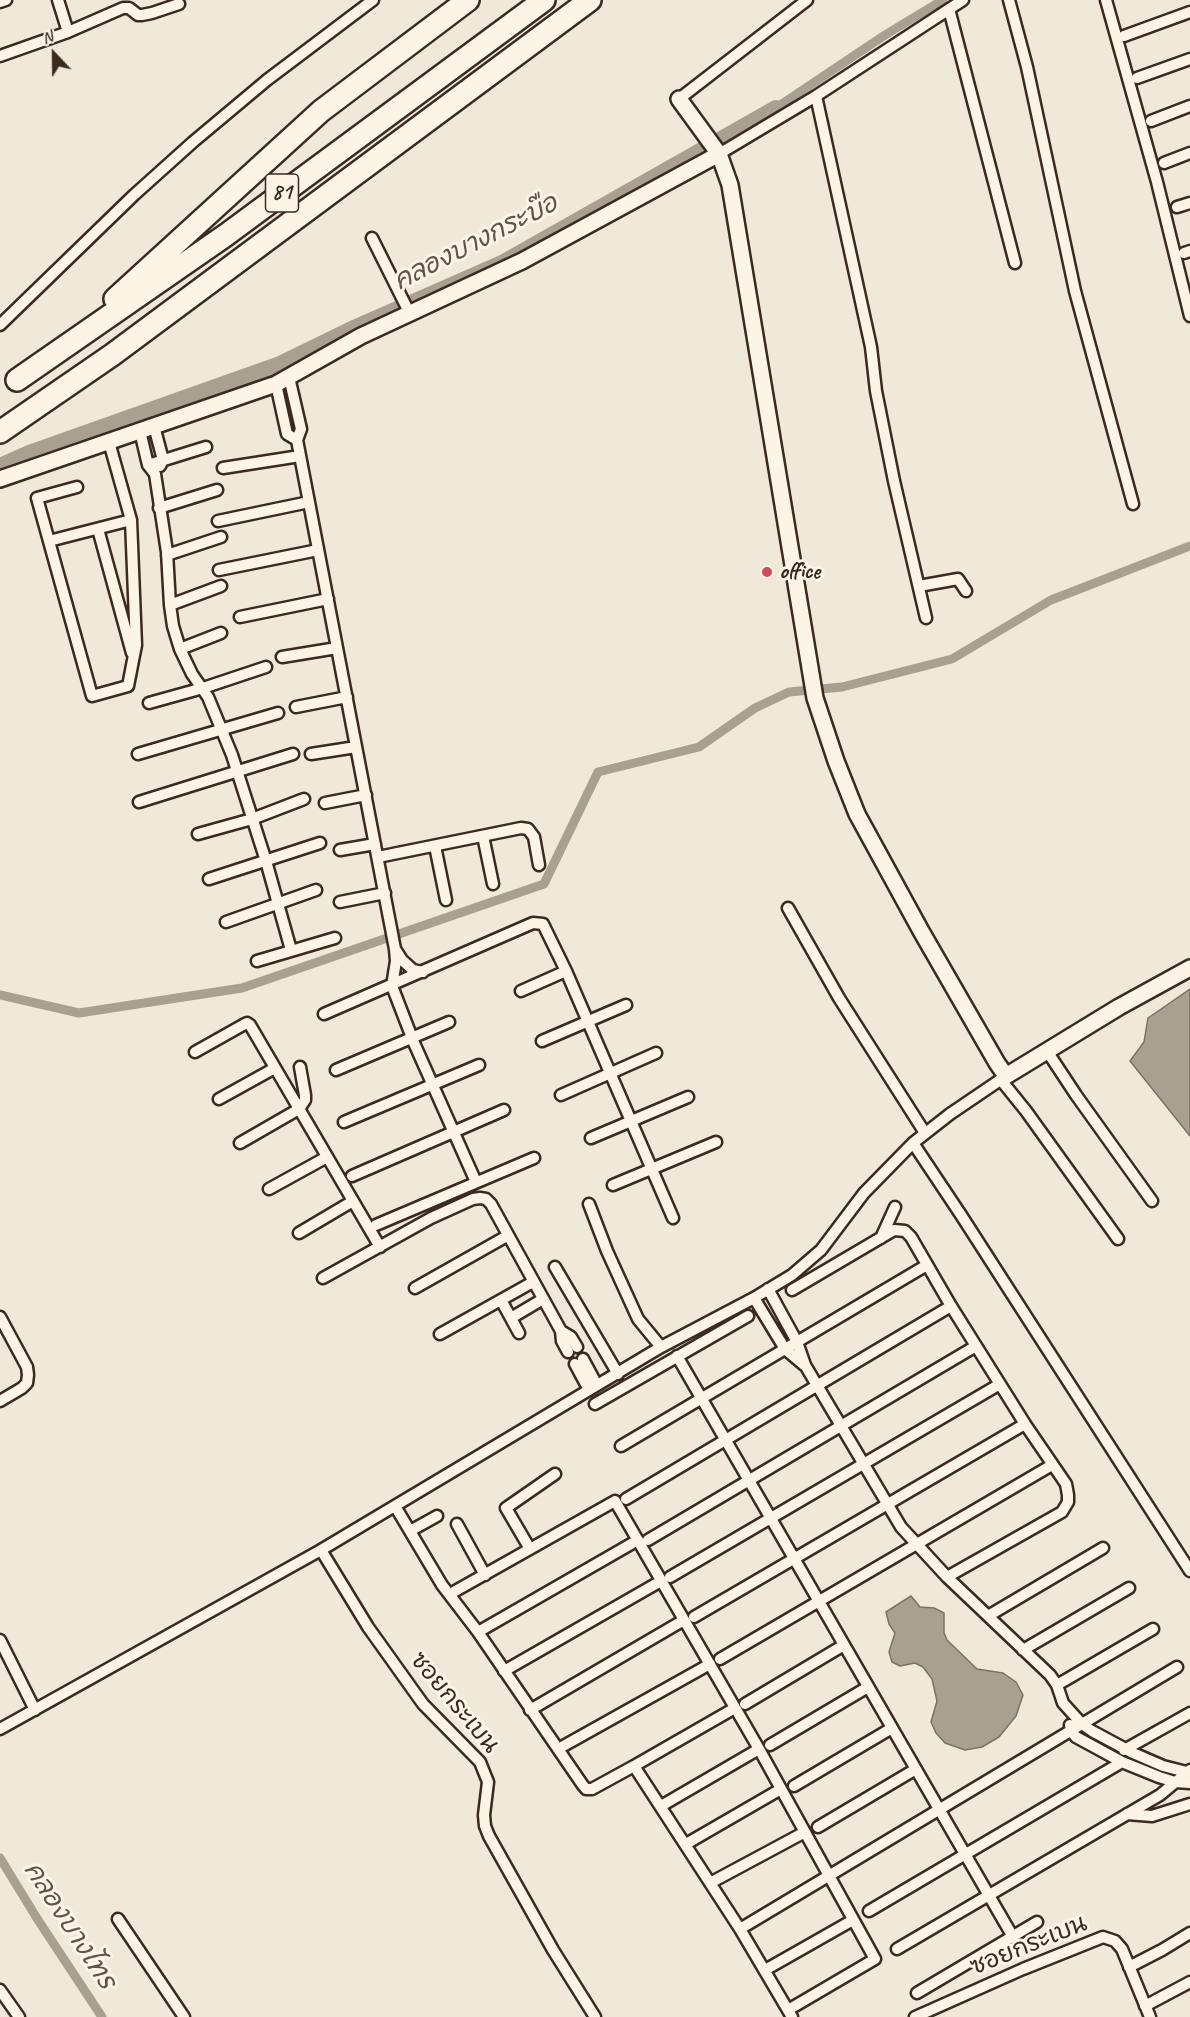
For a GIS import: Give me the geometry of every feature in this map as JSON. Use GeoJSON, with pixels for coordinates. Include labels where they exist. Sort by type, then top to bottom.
{"type":"FeatureCollection","features":[{"type":"Feature","properties":{"kind":"highway","name":"81"},"geometry":{"type":"LineString","coordinates":[[8,386],[109,303],[321,111],[468,0]]}},
{"type":"Feature","properties":{"kind":"highway","name":"81"},"geometry":{"type":"LineString","coordinates":[[8,386],[226,235],[543,0]]}},
{"type":"Feature","properties":{"kind":"highway","name":"81"},"geometry":{"type":"LineString","coordinates":[[0,432],[112,355],[590,0]]}},
{"type":"Feature","properties":{"kind":"street"},"geometry":{"type":"LineString","coordinates":[[0,2],[6,0]]}},
{"type":"Feature","properties":{"kind":"street"},"geometry":{"type":"LineString","coordinates":[[57,0],[68,32]]}},
{"type":"Feature","properties":{"kind":"street"},"geometry":{"type":"LineString","coordinates":[[0,324],[134,195],[193,142],[267,80],[373,0]]}},
{"type":"Feature","properties":{"kind":"street"},"geometry":{"type":"LineString","coordinates":[[807,0],[679,99],[719,154],[730,184],[815,698],[857,814],[925,939],[1004,1078],[1118,1239]]}},
{"type":"Feature","properties":{"kind":"street"},"geometry":{"type":"LineString","coordinates":[[0,479],[283,380],[409,312],[522,261],[719,154],[816,96],[963,0]]}},
{"type":"Feature","properties":{"kind":"street"},"geometry":{"type":"LineString","coordinates":[[1009,0],[1027,67],[1075,291],[1133,504]]}},
{"type":"Feature","properties":{"kind":"street"},"geometry":{"type":"LineString","coordinates":[[1106,0],[1157,182],[1190,315]]}},
{"type":"Feature","properties":{"kind":"street"},"geometry":{"type":"LineString","coordinates":[[0,56],[68,32],[123,8],[129,8],[138,15],[142,15],[179,4]]}},
{"type":"Feature","properties":{"kind":"street"},"geometry":{"type":"LineString","coordinates":[[949,9],[1015,263]]}},
{"type":"Feature","properties":{"kind":"street"},"geometry":{"type":"LineString","coordinates":[[1124,36],[1190,12]]}},
{"type":"Feature","properties":{"kind":"street"},"geometry":{"type":"LineString","coordinates":[[1137,78],[1190,59]]}},
{"type":"Feature","properties":{"kind":"street"},"geometry":{"type":"LineString","coordinates":[[816,96],[871,347],[880,415],[926,618]]}},
{"type":"Feature","properties":{"kind":"street"},"geometry":{"type":"LineString","coordinates":[[1151,121],[1190,106]]}},
{"type":"Feature","properties":{"kind":"street"},"geometry":{"type":"LineString","coordinates":[[1164,163],[1190,153]]}},
{"type":"Feature","properties":{"kind":"street"},"geometry":{"type":"LineString","coordinates":[[1178,207],[1190,203]]}},
{"type":"Feature","properties":{"kind":"street"},"geometry":{"type":"LineString","coordinates":[[372,238],[409,312]]}},
{"type":"Feature","properties":{"kind":"street"},"geometry":{"type":"LineString","coordinates":[[283,380],[301,429],[297,440],[385,893],[396,961],[392,986],[432,1085],[476,1182]]}},
{"type":"Feature","properties":{"kind":"street"},"geometry":{"type":"LineString","coordinates":[[147,429],[163,460]]}},
{"type":"Feature","properties":{"kind":"street"},"geometry":{"type":"LineString","coordinates":[[147,429],[148,465],[155,474],[167,555],[173,626],[180,649],[192,674],[203,688],[238,772],[291,950]]}},
{"type":"Feature","properties":{"kind":"street"},"geometry":{"type":"LineString","coordinates":[[77,487],[37,498],[92,696],[128,686],[136,645],[131,520],[109,441]]}},
{"type":"Feature","properties":{"kind":"street"},"geometry":{"type":"LineString","coordinates":[[148,465],[206,447]]}},
{"type":"Feature","properties":{"kind":"street"},"geometry":{"type":"LineString","coordinates":[[223,468],[300,456]]}},
{"type":"Feature","properties":{"kind":"street"},"geometry":{"type":"LineString","coordinates":[[155,474],[163,460]]}},
{"type":"Feature","properties":{"kind":"street"},"geometry":{"type":"LineString","coordinates":[[159,508],[217,490]]}},
{"type":"Feature","properties":{"kind":"street"},"geometry":{"type":"LineString","coordinates":[[218,521],[309,502]]}},
{"type":"Feature","properties":{"kind":"street"},"geometry":{"type":"LineString","coordinates":[[49,541],[131,520]]}},
{"type":"Feature","properties":{"kind":"street"},"geometry":{"type":"LineString","coordinates":[[98,529],[134,661]]}},
{"type":"Feature","properties":{"kind":"street"},"geometry":{"type":"LineString","coordinates":[[167,555],[221,537]]}},
{"type":"Feature","properties":{"kind":"street"},"geometry":{"type":"LineString","coordinates":[[219,570],[318,550]]}},
{"type":"Feature","properties":{"kind":"street"},"geometry":{"type":"LineString","coordinates":[[919,586],[958,579],[966,591]]}},
{"type":"Feature","properties":{"kind":"street"},"geometry":{"type":"LineString","coordinates":[[170,605],[221,586]]}},
{"type":"Feature","properties":{"kind":"street"},"geometry":{"type":"LineString","coordinates":[[240,617],[328,599]]}},
{"type":"Feature","properties":{"kind":"street"},"geometry":{"type":"LineString","coordinates":[[180,649],[221,633]]}},
{"type":"Feature","properties":{"kind":"street"},"geometry":{"type":"LineString","coordinates":[[282,657],[337,648]]}},
{"type":"Feature","properties":{"kind":"street"},"geometry":{"type":"LineString","coordinates":[[149,703],[266,667]]}},
{"type":"Feature","properties":{"kind":"street"},"geometry":{"type":"LineString","coordinates":[[296,707],[347,697]]}},
{"type":"Feature","properties":{"kind":"street"},"geometry":{"type":"LineString","coordinates":[[138,754],[278,713]]}},
{"type":"Feature","properties":{"kind":"street"},"geometry":{"type":"LineString","coordinates":[[311,754],[356,747]]}},
{"type":"Feature","properties":{"kind":"street"},"geometry":{"type":"LineString","coordinates":[[139,802],[293,754]]}},
{"type":"Feature","properties":{"kind":"street"},"geometry":{"type":"LineString","coordinates":[[324,803],[366,795]]}},
{"type":"Feature","properties":{"kind":"street"},"geometry":{"type":"LineString","coordinates":[[198,834],[252,819],[304,799]]}},
{"type":"Feature","properties":{"kind":"street"},"geometry":{"type":"LineString","coordinates":[[378,857],[521,828],[528,829],[534,837],[539,865]]}},
{"type":"Feature","properties":{"kind":"street"},"geometry":{"type":"LineString","coordinates":[[483,836],[493,884]]}},
{"type":"Feature","properties":{"kind":"street"},"geometry":{"type":"LineString","coordinates":[[209,879],[320,843]]}},
{"type":"Feature","properties":{"kind":"street"},"geometry":{"type":"LineString","coordinates":[[340,850],[375,844]]}},
{"type":"Feature","properties":{"kind":"street"},"geometry":{"type":"LineString","coordinates":[[435,846],[446,900]]}},
{"type":"Feature","properties":{"kind":"street"},"geometry":{"type":"LineString","coordinates":[[226,922],[316,890]]}},
{"type":"Feature","properties":{"kind":"street"},"geometry":{"type":"LineString","coordinates":[[340,902],[385,893]]}},
{"type":"Feature","properties":{"kind":"street"},"geometry":{"type":"LineString","coordinates":[[788,908],[839,998],[925,1134]]}},
{"type":"Feature","properties":{"kind":"street"},"geometry":{"type":"LineString","coordinates":[[324,1014],[533,924],[543,924],[566,971],[673,1218]]}},
{"type":"Feature","properties":{"kind":"street"},"geometry":{"type":"LineString","coordinates":[[257,961],[335,938]]}},
{"type":"Feature","properties":{"kind":"street"},"geometry":{"type":"LineString","coordinates":[[395,949],[402,960],[413,970],[423,972]]}},
{"type":"Feature","properties":{"kind":"street"},"geometry":{"type":"LineString","coordinates":[[0,1729],[321,1550],[593,1387],[792,1275],[815,1256],[864,1193],[913,1143],[1004,1078],[1119,1007],[1190,968]]}},
{"type":"Feature","properties":{"kind":"street"},"geometry":{"type":"LineString","coordinates":[[521,991],[566,971]]}},
{"type":"Feature","properties":{"kind":"street"},"geometry":{"type":"LineString","coordinates":[[542,1041],[626,1005]]}},
{"type":"Feature","properties":{"kind":"street"},"geometry":{"type":"LineString","coordinates":[[336,1070],[449,1022]]}},
{"type":"Feature","properties":{"kind":"street"},"geometry":{"type":"LineString","coordinates":[[195,1052],[247,1023],[250,1025],[380,1246]]}},
{"type":"Feature","properties":{"kind":"street"},"geometry":{"type":"LineString","coordinates":[[1047,1051],[1152,1201]]}},
{"type":"Feature","properties":{"kind":"street"},"geometry":{"type":"LineString","coordinates":[[561,1095],[656,1053]]}},
{"type":"Feature","properties":{"kind":"street"},"geometry":{"type":"LineString","coordinates":[[344,1122],[478,1065]]}},
{"type":"Feature","properties":{"kind":"street"},"geometry":{"type":"LineString","coordinates":[[240,1143],[299,1109],[306,1095],[300,1067]]}},
{"type":"Feature","properties":{"kind":"street"},"geometry":{"type":"LineString","coordinates":[[219,1099],[275,1068]]}},
{"type":"Feature","properties":{"kind":"street"},"geometry":{"type":"LineString","coordinates":[[591,1138],[688,1097]]}},
{"type":"Feature","properties":{"kind":"street"},"geometry":{"type":"LineString","coordinates":[[352,1176],[504,1110]]}},
{"type":"Feature","properties":{"kind":"street"},"geometry":{"type":"LineString","coordinates":[[613,1185],[716,1142]]}},
{"type":"Feature","properties":{"kind":"street"},"geometry":{"type":"LineString","coordinates":[[913,1143],[1190,1571]]}},
{"type":"Feature","properties":{"kind":"street"},"geometry":{"type":"LineString","coordinates":[[269,1189],[327,1156]]}},
{"type":"Feature","properties":{"kind":"street"},"geometry":{"type":"LineString","coordinates":[[376,1225],[534,1158]]}},
{"type":"Feature","properties":{"kind":"street"},"geometry":{"type":"LineString","coordinates":[[323,1278],[431,1218],[473,1199],[486,1199],[491,1204],[561,1331],[571,1337],[572,1349]]}},
{"type":"Feature","properties":{"kind":"street"},"geometry":{"type":"LineString","coordinates":[[299,1233],[353,1201]]}},
{"type":"Feature","properties":{"kind":"street"},"geometry":{"type":"LineString","coordinates":[[588,1204],[639,1319],[662,1347]]}},
{"type":"Feature","properties":{"kind":"street"},"geometry":{"type":"LineString","coordinates":[[881,1239],[895,1207]]}},
{"type":"Feature","properties":{"kind":"street"},"geometry":{"type":"LineString","coordinates":[[792,1290],[894,1230],[905,1231],[911,1237],[1025,1424],[1066,1484],[1068,1502],[1062,1512],[947,1577]]}},
{"type":"Feature","properties":{"kind":"street"},"geometry":{"type":"LineString","coordinates":[[415,1288],[507,1236]]}},
{"type":"Feature","properties":{"kind":"street"},"geometry":{"type":"LineString","coordinates":[[621,1446],[927,1265]]}},
{"type":"Feature","properties":{"kind":"street"},"geometry":{"type":"LineString","coordinates":[[555,1267],[618,1374]]}},
{"type":"Feature","properties":{"kind":"street"},"geometry":{"type":"LineString","coordinates":[[440,1334],[533,1282]]}},
{"type":"Feature","properties":{"kind":"street"},"geometry":{"type":"LineString","coordinates":[[768,1289],[797,1342],[805,1365],[817,1386],[901,1527],[916,1545],[1050,1675],[1057,1685],[1063,1703],[1083,1724],[1126,1749],[1189,1775]]}},
{"type":"Feature","properties":{"kind":"street"},"geometry":{"type":"LineString","coordinates":[[754,1298],[785,1349],[805,1365]]}},
{"type":"Feature","properties":{"kind":"street"},"geometry":{"type":"LineString","coordinates":[[511,1318],[543,1299]]}},
{"type":"Feature","properties":{"kind":"street"},"geometry":{"type":"LineString","coordinates":[[501,1300],[519,1333]]}},
{"type":"Feature","properties":{"kind":"street"},"geometry":{"type":"LineString","coordinates":[[626,1498],[951,1306]]}},
{"type":"Feature","properties":{"kind":"street"},"geometry":{"type":"LineString","coordinates":[[595,1404],[748,1316]]}},
{"type":"Feature","properties":{"kind":"street"},"geometry":{"type":"LineString","coordinates":[[0,1317],[27,1367],[28,1375],[27,1383],[22,1388],[0,1401]]}},
{"type":"Feature","properties":{"kind":"street"},"geometry":{"type":"LineString","coordinates":[[478,1632],[749,1480],[976,1346]]}},
{"type":"Feature","properties":{"kind":"street"},"geometry":{"type":"LineString","coordinates":[[677,1356],[1013,1936]]}},
{"type":"Feature","properties":{"kind":"street"},"geometry":{"type":"LineString","coordinates":[[579,1362],[593,1387]]}},
{"type":"Feature","properties":{"kind":"street"},"geometry":{"type":"LineString","coordinates":[[504,1671],[1000,1384]]}},
{"type":"Feature","properties":{"kind":"street"},"geometry":{"type":"LineString","coordinates":[[530,1710],[1025,1424]]}},
{"type":"Feature","properties":{"kind":"street"},"geometry":{"type":"LineString","coordinates":[[558,1749],[715,1662],[1052,1465]]}},
{"type":"Feature","properties":{"kind":"street"},"geometry":{"type":"LineString","coordinates":[[530,1549],[506,1508],[555,1474]]}},
{"type":"Feature","properties":{"kind":"street"},"geometry":{"type":"LineString","coordinates":[[450,1594],[615,1501],[643,1540],[740,1706],[759,1749],[875,1959],[790,2014],[740,1929],[634,1766]]}},
{"type":"Feature","properties":{"kind":"street"},"geometry":{"type":"LineString","coordinates":[[395,1506],[442,1585],[478,1632],[586,1789],[592,1789],[634,1766],[844,1645]]}},
{"type":"Feature","properties":{"kind":"street"},"geometry":{"type":"LineString","coordinates":[[410,1531],[437,1516]]}},
{"type":"Feature","properties":{"kind":"street"},"geometry":{"type":"LineString","coordinates":[[457,1524],[485,1575]]}},
{"type":"Feature","properties":{"kind":"street"},"geometry":{"type":"LineString","coordinates":[[988,1616],[1103,1548]]}},
{"type":"Feature","properties":{"kind":"street","name":"ซอยกระเบน"},"geometry":{"type":"LineString","coordinates":[[321,1550],[368,1627],[423,1704],[480,1762],[488,1782],[484,1815],[489,1836],[553,1950],[595,2017]]}},
{"type":"Feature","properties":{"kind":"street"},"geometry":{"type":"LineString","coordinates":[[1023,1650],[1128,1588]]}},
{"type":"Feature","properties":{"kind":"street"},"geometry":{"type":"LineString","coordinates":[[1057,1685],[1153,1629]]}},
{"type":"Feature","properties":{"kind":"street"},"geometry":{"type":"LineString","coordinates":[[0,1640],[35,1710]]}},
{"type":"Feature","properties":{"kind":"street"},"geometry":{"type":"LineString","coordinates":[[740,1929],[1178,1667]]}},
{"type":"Feature","properties":{"kind":"street"},"geometry":{"type":"LineString","coordinates":[[770,1745],[868,1687]]}},
{"type":"Feature","properties":{"kind":"street"},"geometry":{"type":"LineString","coordinates":[[1068,1710],[1071,1731],[1084,1742],[1118,1759],[1175,1782]]}},
{"type":"Feature","properties":{"kind":"street"},"geometry":{"type":"LineString","coordinates":[[869,1911],[1118,1759],[1126,1749],[1190,1713]]}},
{"type":"Feature","properties":{"kind":"street"},"geometry":{"type":"LineString","coordinates":[[794,1786],[892,1728]]}},
{"type":"Feature","properties":{"kind":"street"},"geometry":{"type":"LineString","coordinates":[[661,1806],[759,1749]]}},
{"type":"Feature","properties":{"kind":"street"},"geometry":{"type":"LineString","coordinates":[[818,1827],[916,1769]]}},
{"type":"Feature","properties":{"kind":"street"},"geometry":{"type":"LineString","coordinates":[[897,1949],[1160,1795],[1175,1782],[1189,1775]]}},
{"type":"Feature","properties":{"kind":"street"},"geometry":{"type":"LineString","coordinates":[[686,1844],[781,1789]]}},
{"type":"Feature","properties":{"kind":"street"},"geometry":{"type":"LineString","coordinates":[[1127,1814],[1152,1816],[1190,1804]]}},
{"type":"Feature","properties":{"kind":"street"},"geometry":{"type":"LineString","coordinates":[[710,1883],[805,1832]]}},
{"type":"Feature","properties":{"kind":"street"},"geometry":{"type":"LineString","coordinates":[[118,1919],[184,2017]]}},
{"type":"Feature","properties":{"kind":"street"},"geometry":{"type":"LineString","coordinates":[[765,1970],[854,1920]]}},
{"type":"Feature","properties":{"kind":"street"},"geometry":{"type":"LineString","coordinates":[[917,1993],[1037,1922]]}},
{"type":"Feature","properties":{"kind":"street"},"geometry":{"type":"LineString","coordinates":[[1129,1967],[1190,1933]]}},
{"type":"Feature","properties":{"kind":"street","name":"ซอยกระเบน"},"geometry":{"type":"LineString","coordinates":[[915,2017],[1032,1965],[1103,1937],[1115,1941],[1122,1949],[1150,2017]]}},
{"type":"Feature","properties":{"kind":"street"},"geometry":{"type":"LineString","coordinates":[[1145,2006],[1190,1982]]}},
{"type":"Feature","properties":{"kind":"street"},"geometry":{"type":"LineString","coordinates":[[0,1990],[19,2017]]}},
{"type":"Feature","properties":{"kind":"shaded area"},"geometry":{"type":"Polygon","coordinates":[[[1190,989],[1190,1136],[1130,1061],[1144,1042],[1148,1018],[1190,989]]]}},
{"type":"Feature","properties":{"kind":"shaded area"},"geometry":{"type":"Polygon","coordinates":[[[911,1596],[920,1607],[934,1608],[944,1613],[944,1633],[947,1640],[977,1669],[1003,1673],[1016,1682],[1023,1695],[1016,1716],[999,1737],[982,1747],[965,1750],[945,1743],[936,1733],[931,1722],[937,1701],[932,1679],[923,1667],[915,1663],[900,1666],[892,1662],[889,1652],[895,1633],[889,1624],[886,1612],[911,1596]]]}},
{"type":"Feature","properties":{"kind":"waterway","name":"คลองบางกระบือ"},"geometry":{"type":"LineString","coordinates":[[776,108],[885,35],[943,0]]}},
{"type":"Feature","properties":{"kind":"waterway","name":"คลองบางกระบือ"},"geometry":{"type":"LineString","coordinates":[[0,466],[29,453],[280,364],[356,327],[504,262],[776,108]]}},
{"type":"Feature","properties":{"kind":"waterway"},"geometry":{"type":"LineString","coordinates":[[0,995],[79,1013],[242,988],[544,884],[598,772],[699,747],[755,708],[789,692],[842,687],[952,659],[1051,600],[1190,546]]}},
{"type":"Feature","properties":{"kind":"waterway","name":"คลองบางไทร"},"geometry":{"type":"LineString","coordinates":[[0,1858],[102,2017]]}},
{"type":"Feature","properties":{"kind":"place","name":"office"},"geometry":{"type":"Point","coordinates":[767,572]}}]}
